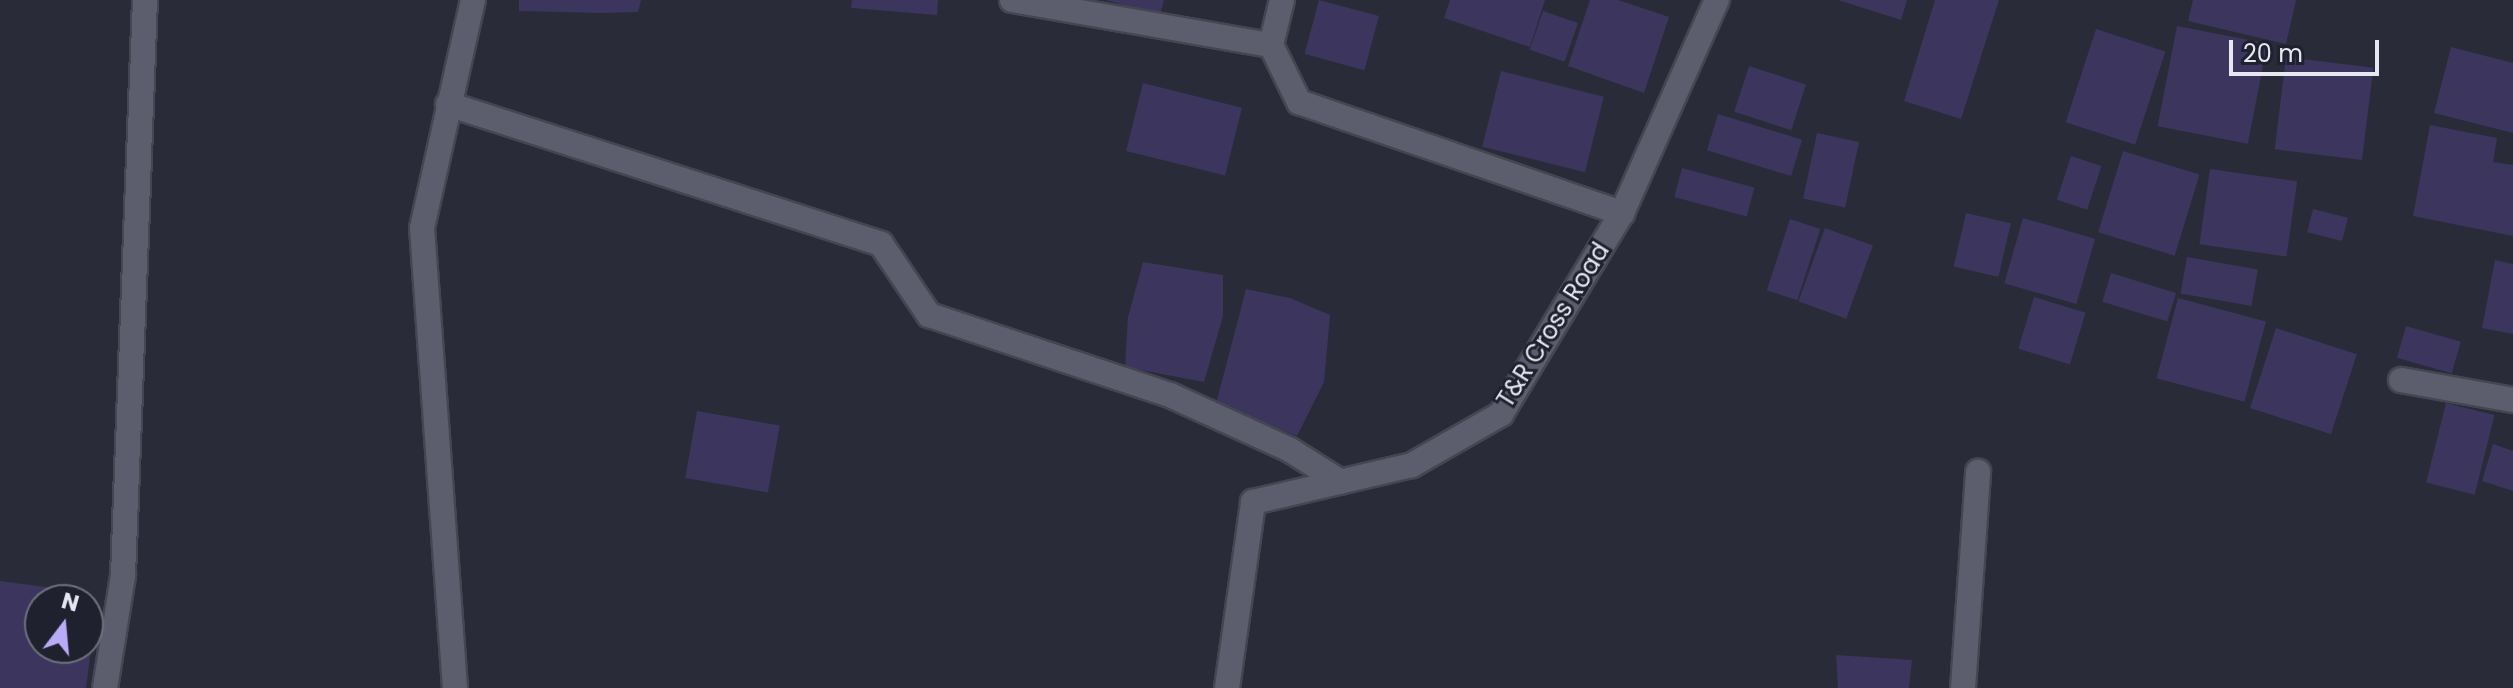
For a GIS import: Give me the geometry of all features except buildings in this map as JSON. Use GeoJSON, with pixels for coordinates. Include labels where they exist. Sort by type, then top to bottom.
{"type":"FeatureCollection","features":[{"type":"Feature","properties":{"kind":"street"},"geometry":{"type":"LineString","coordinates":[[105,688],[123,575],[145,0]]}},
{"type":"Feature","properties":{"kind":"street"},"geometry":{"type":"LineString","coordinates":[[455,688],[422,228],[473,0]]}},
{"type":"Feature","properties":{"kind":"street"},"geometry":{"type":"LineString","coordinates":[[1012,0],[1271,45]]}},
{"type":"Feature","properties":{"kind":"street"},"geometry":{"type":"LineString","coordinates":[[1282,0],[1271,45],[1299,102],[1622,213]]}},
{"type":"Feature","properties":{"kind":"street","name":"T&R Cross Road"},"geometry":{"type":"LineString","coordinates":[[1227,688],[1253,502],[1412,465],[1501,414],[1622,213],[1717,0]]}},
{"type":"Feature","properties":{"kind":"street"},"geometry":{"type":"LineString","coordinates":[[448,104],[881,244],[929,315],[1170,395],[1290,450],[1341,482]]}},
{"type":"Feature","properties":{"kind":"street"},"geometry":{"type":"LineString","coordinates":[[2401,380],[2513,400]]}},
{"type":"Feature","properties":{"kind":"street"},"geometry":{"type":"LineString","coordinates":[[1963,688],[1978,472]]}}]}
